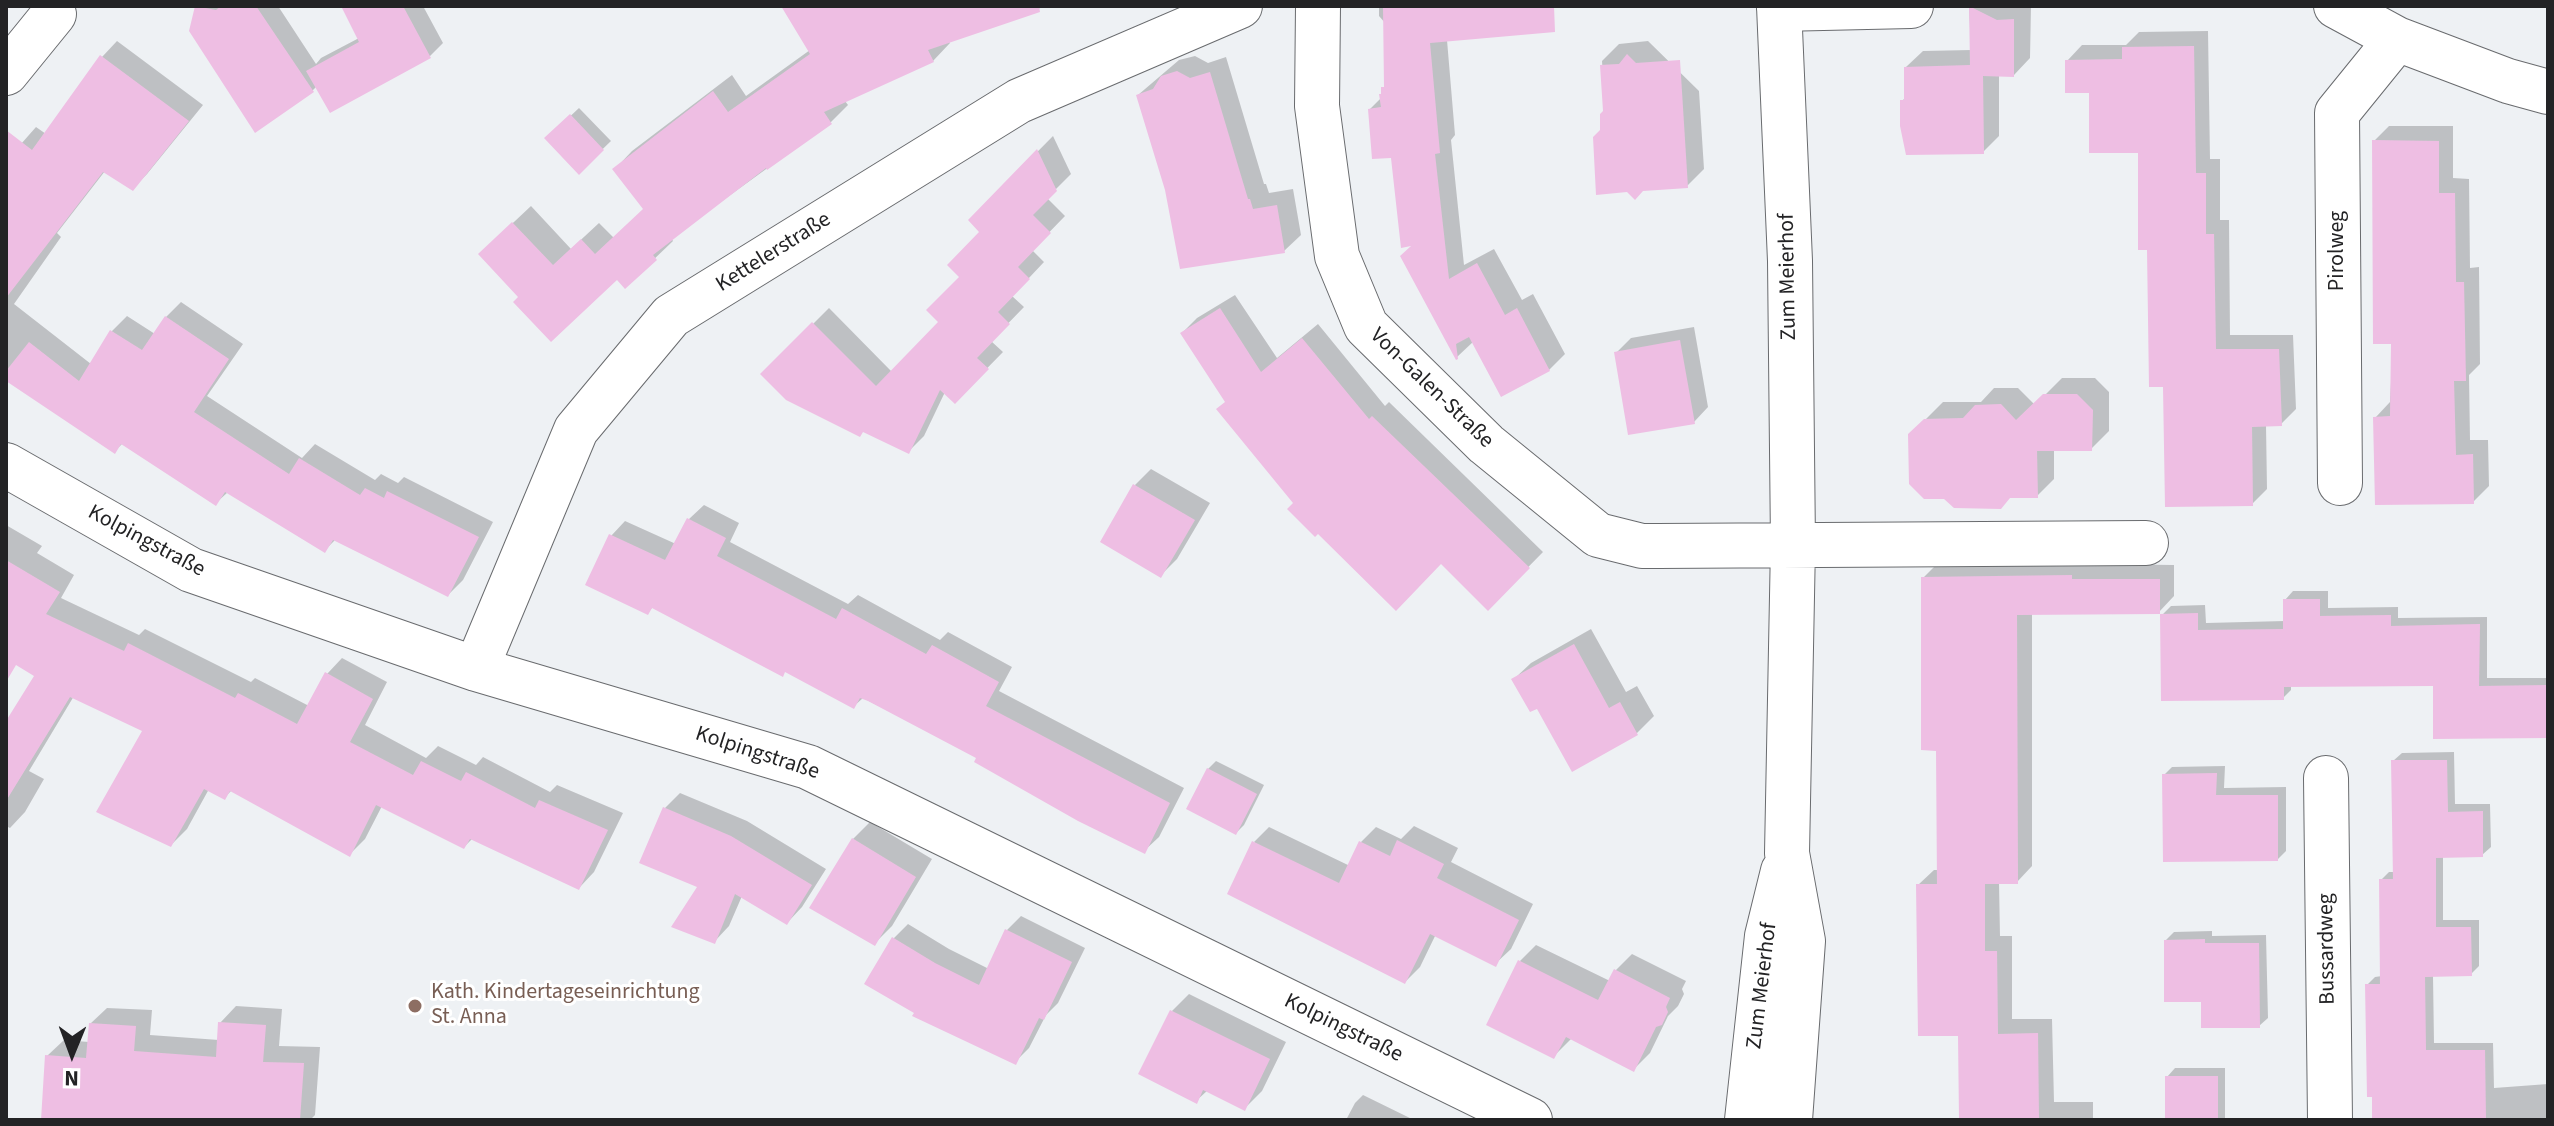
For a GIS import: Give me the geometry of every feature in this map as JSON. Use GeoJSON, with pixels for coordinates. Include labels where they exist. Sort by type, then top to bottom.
{"type":"FeatureCollection","features":[{"type":"Feature","properties":{"kind":"street","name":"Kettelerstraße"},"geometry":{"type":"LineString","coordinates":[[476,669],[576,430],[671,316],[1019,101],[1240,6]]}},
{"type":"Feature","properties":{"kind":"street","name":"Von-Galen-Straße"},"geometry":{"type":"LineString","coordinates":[[1318,6],[1317,106],[1337,256],[1366,326],[1486,444],[1598,535],[1642,546],[1793,545]]}},
{"type":"Feature","properties":{"kind":"street","name":"Zum Meierhof"},"geometry":{"type":"LineString","coordinates":[[1790,1120],[1803,941],[1787,853],[1793,545],[1790,261],[1779,7],[1911,6]]}},
{"type":"Feature","properties":{"kind":"street"},"geometry":{"type":"LineString","coordinates":[[2336,6],[2397,39],[2508,81],[2548,92]]}},
{"type":"Feature","properties":{"kind":"street"},"geometry":{"type":"LineString","coordinates":[[6,73],[54,14]]}},
{"type":"Feature","properties":{"kind":"street","name":"Pirolweg"},"geometry":{"type":"LineString","coordinates":[[2340,483],[2337,113],[2397,39]]}},
{"type":"Feature","properties":{"kind":"street","name":"Kolpingstraße"},"geometry":{"type":"LineString","coordinates":[[6,465],[191,570],[476,669],[808,767],[1530,1120]]}},
{"type":"Feature","properties":{"kind":"street"},"geometry":{"type":"LineString","coordinates":[[1793,545],[2146,543]]}},
{"type":"Feature","properties":{"kind":"street","name":"Bussardweg"},"geometry":{"type":"LineString","coordinates":[[2326,778],[2330,1120]]}},
{"type":"Feature","properties":{"kind":"street","name":"Zum Meierhof"},"geometry":{"type":"LineString","coordinates":[[1747,1120],[1767,936],[1787,853]]}},
{"type":"Feature","properties":{"kind":"building"},"geometry":{"type":"Polygon","coordinates":[[[195,6],[216,10],[221,6],[256,6],[314,92],[255,133],[189,31],[195,6]]]}},
{"type":"Feature","properties":{"kind":"building"},"geometry":{"type":"Polygon","coordinates":[[[341,6],[403,6],[431,58],[330,113],[306,71],[359,42],[341,6]]]}},
{"type":"Feature","properties":{"kind":"building"},"geometry":{"type":"Polygon","coordinates":[[[781,6],[1039,6],[1040,12],[928,50],[934,62],[824,112],[832,124],[766,168],[653,255],[657,260],[625,289],[617,280],[551,342],[513,302],[518,297],[478,254],[512,222],[553,265],[581,239],[595,254],[643,209],[612,169],[713,91],[728,112],[810,54],[781,6]]]}},
{"type":"Feature","properties":{"kind":"building"},"geometry":{"type":"Polygon","coordinates":[[[1383,6],[1554,6],[1555,32],[1430,43],[1440,153],[1435,154],[1449,279],[1477,263],[1505,315],[1517,308],[1550,371],[1501,397],[1469,337],[1456,344],[1456,360],[1400,256],[1411,246],[1401,248],[1391,158],[1372,159],[1368,109],[1381,107],[1379,94],[1381,87],[1384,87],[1383,6]]]}},
{"type":"Feature","properties":{"kind":"building"},"geometry":{"type":"Polygon","coordinates":[[[1969,6],[1997,20],[2014,19],[2014,77],[1983,76],[1984,154],[1906,155],[1900,126],[1904,67],[1970,65],[1969,6]]]}},
{"type":"Feature","properties":{"kind":"building"},"geometry":{"type":"Polygon","coordinates":[[[2194,46],[2196,173],[2206,173],[2206,234],[2214,234],[2216,349],[2279,349],[2282,426],[2252,427],[2253,506],[2165,507],[2163,387],[2149,387],[2147,250],[2138,250],[2138,153],[2089,153],[2089,93],[2065,93],[2065,60],[2122,59],[2122,47],[2194,46]]]}},
{"type":"Feature","properties":{"kind":"building"},"geometry":{"type":"Polygon","coordinates":[[[1627,54],[1636,63],[1680,60],[1688,188],[1643,191],[1635,200],[1627,192],[1596,195],[1593,137],[1600,130],[1600,114],[1603,111],[1600,65],[1619,64],[1627,54]]]}},
{"type":"Feature","properties":{"kind":"building"},"geometry":{"type":"Polygon","coordinates":[[[100,55],[189,121],[133,191],[103,172],[6,298],[6,130],[32,150],[100,55]]]}},
{"type":"Feature","properties":{"kind":"building"},"geometry":{"type":"Polygon","coordinates":[[[1177,71],[1190,78],[1210,72],[1248,199],[1253,209],[1277,205],[1285,253],[1180,269],[1165,190],[1136,95],[1153,89],[1161,76],[1177,71]]]}},
{"type":"Feature","properties":{"kind":"building"},"geometry":{"type":"Polygon","coordinates":[[[570,114],[604,150],[579,175],[544,138],[570,114]]]}},
{"type":"Feature","properties":{"kind":"building"},"geometry":{"type":"Polygon","coordinates":[[[2372,140],[2439,141],[2439,193],[2455,193],[2456,282],[2464,282],[2466,381],[2454,381],[2456,455],[2473,454],[2474,504],[2375,505],[2373,417],[2390,416],[2391,344],[2373,344],[2372,140]]]}},
{"type":"Feature","properties":{"kind":"building"},"geometry":{"type":"Polygon","coordinates":[[[1037,149],[1057,191],[1033,215],[1051,233],[1018,267],[1030,279],[998,312],[1010,324],[977,358],[989,369],[955,404],[940,390],[909,454],[863,432],[860,437],[786,400],[760,374],[812,322],[876,386],[938,322],[926,310],[959,277],[947,265],[979,232],[968,220],[1037,149]]]}},
{"type":"Feature","properties":{"kind":"building"},"geometry":{"type":"Polygon","coordinates":[[[1220,308],[1261,372],[1302,338],[1369,419],[1372,416],[1530,568],[1488,611],[1441,564],[1396,611],[1318,534],[1315,537],[1287,509],[1293,503],[1216,409],[1225,402],[1180,333],[1220,308]]]}},
{"type":"Feature","properties":{"kind":"building"},"geometry":{"type":"Polygon","coordinates":[[[165,316],[229,359],[194,412],[289,474],[299,458],[360,495],[365,488],[384,498],[387,491],[479,537],[448,597],[333,540],[325,553],[225,492],[216,506],[121,444],[115,454],[6,381],[6,371],[29,342],[79,381],[110,330],[142,350],[165,316]]]}},
{"type":"Feature","properties":{"kind":"building"},"geometry":{"type":"Polygon","coordinates":[[[1680,340],[1695,424],[1628,435],[1614,352],[1680,340]]]}},
{"type":"Feature","properties":{"kind":"building"},"geometry":{"type":"Polygon","coordinates":[[[2043,394],[2077,394],[2093,410],[2092,451],[2037,451],[2038,498],[2010,498],[2001,509],[1954,508],[1944,499],[1924,499],[1909,484],[1908,434],[1924,419],[1963,418],[1975,405],[2001,404],[2016,420],[2043,394]]]}},
{"type":"Feature","properties":{"kind":"building"},"geometry":{"type":"Polygon","coordinates":[[[1133,484],[1195,520],[1161,578],[1100,542],[1133,484]]]}},
{"type":"Feature","properties":{"kind":"building"},"geometry":{"type":"Polygon","coordinates":[[[687,518],[726,538],[717,556],[836,619],[842,608],[926,654],[932,645],[999,682],[986,706],[1170,803],[1145,854],[1078,821],[974,762],[976,758],[868,701],[860,698],[854,709],[785,672],[783,677],[652,608],[648,615],[585,585],[609,534],[665,560],[687,518]]]}},
{"type":"Feature","properties":{"kind":"building"},"geometry":{"type":"Polygon","coordinates":[[[6,560],[60,592],[46,614],[124,651],[128,643],[235,698],[238,693],[297,724],[325,672],[373,699],[350,742],[413,775],[421,761],[461,781],[466,772],[535,808],[539,800],[608,830],[579,890],[470,839],[464,849],[376,805],[350,857],[230,791],[225,800],[204,789],[171,847],[96,812],[142,731],[70,697],[6,801],[6,721],[34,676],[16,665],[6,682],[6,560]]]}},
{"type":"Feature","properties":{"kind":"building"},"geometry":{"type":"Polygon","coordinates":[[[2072,575],[2072,579],[2160,579],[2160,614],[2017,615],[2018,884],[1985,884],[1985,951],[1997,951],[1998,1034],[2038,1033],[2039,1120],[1959,1119],[1958,1036],[1918,1036],[1916,884],[1937,884],[1936,751],[1921,750],[1921,577],[2072,575]]]}},
{"type":"Feature","properties":{"kind":"building"},"geometry":{"type":"Polygon","coordinates":[[[2283,599],[2320,599],[2320,616],[2391,615],[2391,626],[2480,624],[2479,686],[2548,685],[2548,738],[2433,739],[2433,686],[2284,687],[2284,700],[2161,701],[2160,614],[2198,613],[2198,630],[2283,629],[2283,599]]]}},
{"type":"Feature","properties":{"kind":"building"},"geometry":{"type":"Polygon","coordinates":[[[1574,644],[1609,708],[1620,702],[1638,735],[1572,772],[1537,709],[1530,712],[1511,679],[1574,644]]]}},
{"type":"Feature","properties":{"kind":"building"},"geometry":{"type":"Polygon","coordinates":[[[2391,760],[2447,760],[2448,812],[2483,811],[2483,857],[2436,858],[2436,927],[2471,927],[2472,976],[2425,977],[2426,1050],[2485,1050],[2486,1120],[2372,1120],[2372,1097],[2367,1097],[2365,984],[2380,984],[2379,879],[2393,879],[2391,760]]]}},
{"type":"Feature","properties":{"kind":"building"},"geometry":{"type":"Polygon","coordinates":[[[1207,768],[1257,794],[1236,835],[1186,809],[1207,768]]]}},
{"type":"Feature","properties":{"kind":"building"},"geometry":{"type":"Polygon","coordinates":[[[2217,773],[2216,795],[2278,795],[2278,861],[2163,862],[2162,774],[2217,773]]]}},
{"type":"Feature","properties":{"kind":"building"},"geometry":{"type":"Polygon","coordinates":[[[663,807],[731,836],[812,885],[787,925],[735,894],[715,944],[671,927],[697,887],[639,863],[663,807]]]}},
{"type":"Feature","properties":{"kind":"building"},"geometry":{"type":"Polygon","coordinates":[[[852,838],[916,877],[875,946],[809,908],[852,838]]]}},
{"type":"Feature","properties":{"kind":"building"},"geometry":{"type":"Polygon","coordinates":[[[1397,840],[1444,864],[1437,878],[1519,920],[1496,967],[1430,934],[1405,984],[1227,894],[1252,841],[1339,883],[1359,841],[1390,856],[1397,840]]]}},
{"type":"Feature","properties":{"kind":"building"},"geometry":{"type":"Polygon","coordinates":[[[1005,929],[1072,962],[1044,1020],[1039,1018],[1016,1065],[912,1016],[914,1013],[864,984],[892,937],[979,985],[1005,929]]]}},
{"type":"Feature","properties":{"kind":"building"},"geometry":{"type":"Polygon","coordinates":[[[2205,939],[2205,943],[2259,943],[2260,1028],[2201,1028],[2201,1002],[2164,1002],[2164,940],[2205,939]]]}},
{"type":"Feature","properties":{"kind":"building"},"geometry":{"type":"Polygon","coordinates":[[[1518,960],[1598,1000],[1614,969],[1670,998],[1662,1025],[1656,1027],[1634,1072],[1566,1037],[1554,1059],[1486,1025],[1518,960]]]}},
{"type":"Feature","properties":{"kind":"building"},"geometry":{"type":"Polygon","coordinates":[[[1170,1010],[1270,1059],[1245,1111],[1203,1090],[1197,1104],[1138,1074],[1170,1010]]]}},
{"type":"Feature","properties":{"kind":"building"},"geometry":{"type":"Polygon","coordinates":[[[218,1022],[266,1025],[263,1062],[304,1063],[300,1120],[41,1120],[45,1055],[86,1058],[89,1023],[136,1026],[134,1051],[216,1057],[218,1022]]]}},
{"type":"Feature","properties":{"kind":"building"},"geometry":{"type":"Polygon","coordinates":[[[2165,1076],[2218,1076],[2218,1120],[2165,1120],[2165,1076]]]}},
{"type":"Feature","properties":{"kind":"place","name":"Kath. Kindertageseinrichtung St. Anna"},"geometry":{"type":"Point","coordinates":[415,1006]}}]}
